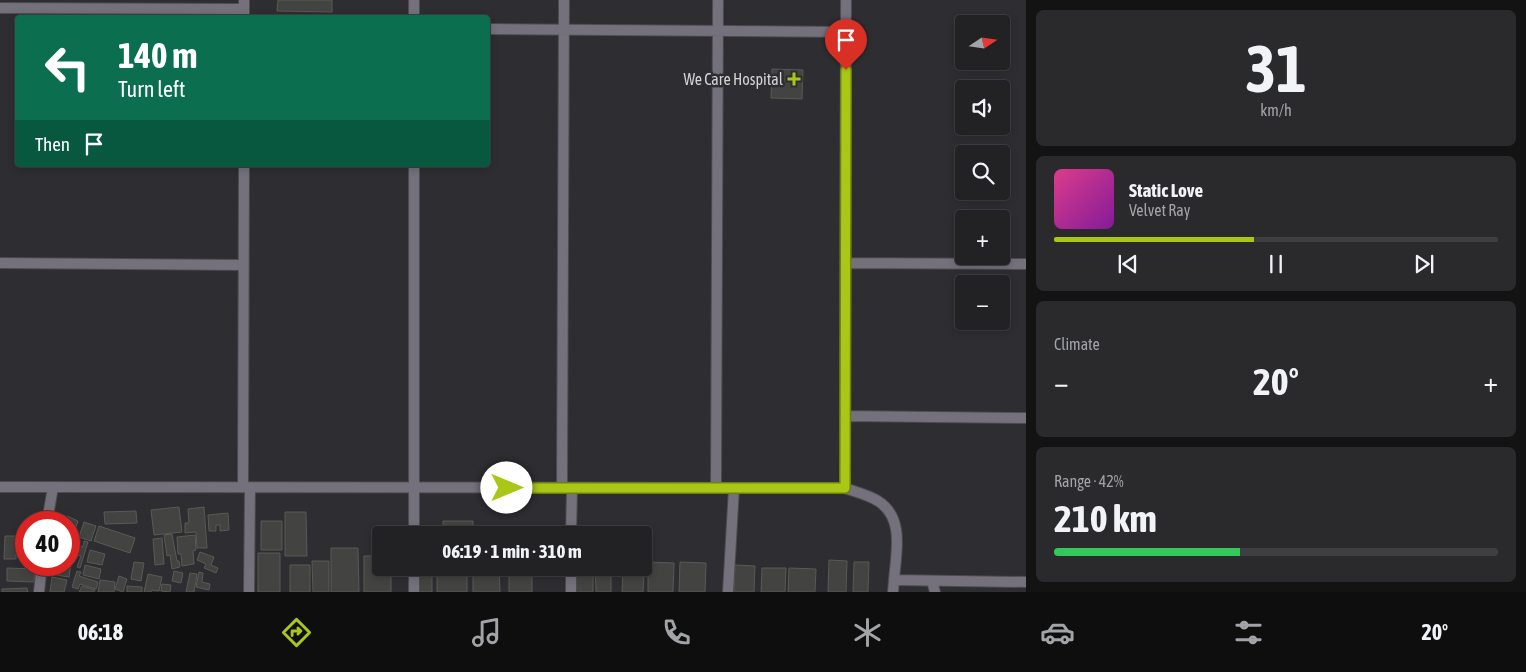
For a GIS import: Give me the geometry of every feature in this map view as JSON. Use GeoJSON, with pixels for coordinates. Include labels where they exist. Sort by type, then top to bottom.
{"type":"FeatureCollection","features":[{"type":"Feature","properties":{"kind":"street"},"geometry":{"type":"LineString","coordinates":[[414,0],[414,15]]}},
{"type":"Feature","properties":{"kind":"street"},"geometry":{"type":"LineString","coordinates":[[564,0],[567,488],[571,526]]}},
{"type":"Feature","properties":{"kind":"street"},"geometry":{"type":"LineString","coordinates":[[716,488],[718,0]]}},
{"type":"Feature","properties":{"kind":"street"},"geometry":{"type":"LineString","coordinates":[[845,488],[846,0]]}},
{"type":"Feature","properties":{"kind":"street"},"geometry":{"type":"LineString","coordinates":[[0,8],[244,9]]}},
{"type":"Feature","properties":{"kind":"street"},"geometry":{"type":"LineString","coordinates":[[490,29],[846,32]]}},
{"type":"Feature","properties":{"kind":"street"},"geometry":{"type":"LineString","coordinates":[[244,167],[243,265],[249,592]]}},
{"type":"Feature","properties":{"kind":"street"},"geometry":{"type":"LineString","coordinates":[[414,167],[414,526]]}},
{"type":"Feature","properties":{"kind":"street"},"geometry":{"type":"LineString","coordinates":[[0,263],[243,265]]}},
{"type":"Feature","properties":{"kind":"street"},"geometry":{"type":"LineString","coordinates":[[846,263],[1026,264]]}},
{"type":"Feature","properties":{"kind":"street"},"geometry":{"type":"LineString","coordinates":[[845,416],[1026,418]]}},
{"type":"Feature","properties":{"kind":"street"},"geometry":{"type":"LineString","coordinates":[[0,487],[845,488],[878,500],[892,516],[897,528],[893,592]]}},
{"type":"Feature","properties":{"kind":"street"},"geometry":{"type":"LineString","coordinates":[[50,511],[53,487]]}},
{"type":"Feature","properties":{"kind":"street"},"geometry":{"type":"LineString","coordinates":[[728,592],[734,488]]}},
{"type":"Feature","properties":{"kind":"street"},"geometry":{"type":"LineString","coordinates":[[39,592],[41,576]]}},
{"type":"Feature","properties":{"kind":"street"},"geometry":{"type":"LineString","coordinates":[[414,576],[414,592]]}},
{"type":"Feature","properties":{"kind":"street"},"geometry":{"type":"LineString","coordinates":[[571,576],[571,592]]}},
{"type":"Feature","properties":{"kind":"street"},"geometry":{"type":"LineString","coordinates":[[894,580],[1026,582]]}},
{"type":"Feature","properties":{"kind":"street"},"geometry":{"type":"LineString","coordinates":[[932,581],[935,592]]}},
{"type":"Feature","properties":{"kind":"building"},"geometry":{"type":"Polygon","coordinates":[[[278,0],[332,0],[332,12],[277,11],[278,0]]]}},
{"type":"Feature","properties":{"kind":"building"},"geometry":{"type":"Polygon","coordinates":[[[772,69],[803,70],[802,99],[771,98],[772,69]]]}},
{"type":"Feature","properties":{"kind":"building"},"geometry":{"type":"Polygon","coordinates":[[[179,507],[182,532],[154,535],[151,510],[179,507]]]}},
{"type":"Feature","properties":{"kind":"building"},"geometry":{"type":"Polygon","coordinates":[[[204,507],[207,548],[197,548],[196,532],[185,533],[185,523],[189,523],[188,509],[204,507]]]}},
{"type":"Feature","properties":{"kind":"building"},"geometry":{"type":"Polygon","coordinates":[[[136,511],[137,523],[105,524],[104,512],[136,511]]]}},
{"type":"Feature","properties":{"kind":"building"},"geometry":{"type":"Polygon","coordinates":[[[285,512],[306,512],[307,556],[285,556],[285,512]]]}},
{"type":"Feature","properties":{"kind":"building"},"geometry":{"type":"Polygon","coordinates":[[[228,513],[229,530],[220,531],[220,525],[216,525],[216,531],[209,531],[208,515],[228,513]]]}},
{"type":"Feature","properties":{"kind":"building"},"geometry":{"type":"Polygon","coordinates":[[[261,521],[282,521],[282,550],[261,550],[261,521]]]}},
{"type":"Feature","properties":{"kind":"building"},"geometry":{"type":"Polygon","coordinates":[[[443,521],[473,521],[473,526],[443,526],[443,521]]]}},
{"type":"Feature","properties":{"kind":"building"},"geometry":{"type":"Polygon","coordinates":[[[84,522],[96,526],[91,541],[80,537],[84,522]]]}},
{"type":"Feature","properties":{"kind":"building"},"geometry":{"type":"Polygon","coordinates":[[[99,526],[135,538],[130,553],[94,541],[99,526]]]}},
{"type":"Feature","properties":{"kind":"building"},"geometry":{"type":"Polygon","coordinates":[[[172,534],[177,561],[179,561],[180,567],[172,569],[170,555],[167,556],[164,535],[172,534]]]}},
{"type":"Feature","properties":{"kind":"building"},"geometry":{"type":"Polygon","coordinates":[[[195,535],[196,550],[193,551],[194,564],[182,566],[181,554],[178,554],[177,537],[195,535]]]}},
{"type":"Feature","properties":{"kind":"building"},"geometry":{"type":"Polygon","coordinates":[[[5,536],[15,536],[15,559],[4,559],[5,536]]]}},
{"type":"Feature","properties":{"kind":"building"},"geometry":{"type":"Polygon","coordinates":[[[162,538],[164,564],[155,565],[153,539],[162,538]]]}},
{"type":"Feature","properties":{"kind":"building"},"geometry":{"type":"Polygon","coordinates":[[[84,541],[88,542],[80,568],[80,546],[83,547],[84,541]]]}},
{"type":"Feature","properties":{"kind":"building"},"geometry":{"type":"Polygon","coordinates":[[[331,548],[358,548],[359,592],[331,592],[331,548]]]}},
{"type":"Feature","properties":{"kind":"building"},"geometry":{"type":"Polygon","coordinates":[[[90,550],[105,554],[102,565],[87,562],[90,550]]]}},
{"type":"Feature","properties":{"kind":"building"},"geometry":{"type":"Polygon","coordinates":[[[200,552],[214,557],[211,565],[218,568],[216,573],[204,568],[206,564],[197,560],[200,552]]]}},
{"type":"Feature","properties":{"kind":"building"},"geometry":{"type":"Polygon","coordinates":[[[258,553],[280,553],[280,592],[258,592],[258,553]]]}},
{"type":"Feature","properties":{"kind":"building"},"geometry":{"type":"Polygon","coordinates":[[[364,556],[372,556],[372,576],[391,576],[391,592],[364,592],[364,556]]]}},
{"type":"Feature","properties":{"kind":"building"},"geometry":{"type":"Polygon","coordinates":[[[829,560],[847,561],[846,592],[828,592],[829,560]]]}},
{"type":"Feature","properties":{"kind":"building"},"geometry":{"type":"Polygon","coordinates":[[[312,561],[329,561],[329,592],[313,592],[312,561]]]}},
{"type":"Feature","properties":{"kind":"building"},"geometry":{"type":"Polygon","coordinates":[[[134,562],[144,563],[141,581],[131,579],[134,562]]]}},
{"type":"Feature","properties":{"kind":"building"},"geometry":{"type":"Polygon","coordinates":[[[652,562],[674,563],[673,592],[648,592],[648,576],[652,576],[652,562]]]}},
{"type":"Feature","properties":{"kind":"building"},"geometry":{"type":"Polygon","coordinates":[[[680,562],[706,563],[705,592],[679,592],[680,562]]]}},
{"type":"Feature","properties":{"kind":"building"},"geometry":{"type":"Polygon","coordinates":[[[854,562],[869,562],[868,592],[853,592],[854,562]]]}},
{"type":"Feature","properties":{"kind":"building"},"geometry":{"type":"Polygon","coordinates":[[[85,565],[101,569],[99,579],[83,575],[85,565]]]}},
{"type":"Feature","properties":{"kind":"building"},"geometry":{"type":"Polygon","coordinates":[[[290,565],[310,565],[310,592],[290,592],[290,565]]]}},
{"type":"Feature","properties":{"kind":"building"},"geometry":{"type":"Polygon","coordinates":[[[735,565],[755,566],[754,592],[734,592],[735,565]]]}},
{"type":"Feature","properties":{"kind":"building"},"geometry":{"type":"Polygon","coordinates":[[[7,568],[15,568],[15,576],[34,576],[34,582],[7,581],[7,568]]]}},
{"type":"Feature","properties":{"kind":"building"},"geometry":{"type":"Polygon","coordinates":[[[762,568],[786,568],[785,592],[761,592],[762,568]]]}},
{"type":"Feature","properties":{"kind":"building"},"geometry":{"type":"Polygon","coordinates":[[[789,568],[816,569],[815,592],[788,592],[789,568]]]}},
{"type":"Feature","properties":{"kind":"building"},"geometry":{"type":"Polygon","coordinates":[[[174,571],[183,573],[181,583],[172,581],[174,571]]]}},
{"type":"Feature","properties":{"kind":"building"},"geometry":{"type":"Polygon","coordinates":[[[199,572],[203,573],[202,582],[210,584],[209,590],[196,587],[199,572]]]}},
{"type":"Feature","properties":{"kind":"building"},"geometry":{"type":"Polygon","coordinates":[[[190,573],[197,574],[194,592],[186,592],[190,573]]]}},
{"type":"Feature","properties":{"kind":"building"},"geometry":{"type":"Polygon","coordinates":[[[148,574],[162,577],[159,591],[144,592],[148,574]]]}},
{"type":"Feature","properties":{"kind":"building"},"geometry":{"type":"Polygon","coordinates":[[[75,576],[98,582],[96,589],[80,584],[78,589],[72,587],[75,576]]]}},
{"type":"Feature","properties":{"kind":"building"},"geometry":{"type":"Polygon","coordinates":[[[119,576],[127,579],[123,592],[115,589],[119,576]]]}},
{"type":"Feature","properties":{"kind":"building"},"geometry":{"type":"Polygon","coordinates":[[[416,576],[432,576],[432,592],[417,592],[416,576]]]}},
{"type":"Feature","properties":{"kind":"building"},"geometry":{"type":"Polygon","coordinates":[[[437,576],[467,576],[467,592],[437,592],[437,576]]]}},
{"type":"Feature","properties":{"kind":"building"},"geometry":{"type":"Polygon","coordinates":[[[473,576],[499,576],[500,592],[473,592],[473,576]]]}},
{"type":"Feature","properties":{"kind":"building"},"geometry":{"type":"Polygon","coordinates":[[[509,576],[532,576],[532,592],[509,592],[509,576]]]}},
{"type":"Feature","properties":{"kind":"building"},"geometry":{"type":"Polygon","coordinates":[[[575,576],[593,576],[593,592],[575,592],[575,576]]]}},
{"type":"Feature","properties":{"kind":"building"},"geometry":{"type":"Polygon","coordinates":[[[595,576],[611,576],[611,592],[596,592],[595,576]]]}},
{"type":"Feature","properties":{"kind":"building"},"geometry":{"type":"Polygon","coordinates":[[[623,576],[644,576],[643,592],[622,592],[623,576]]]}},
{"type":"Feature","properties":{"kind":"building"},"geometry":{"type":"Polygon","coordinates":[[[52,577],[67,580],[64,592],[50,592],[52,577]]]}},
{"type":"Feature","properties":{"kind":"building"},"geometry":{"type":"Polygon","coordinates":[[[100,580],[115,582],[114,592],[98,592],[100,580]]]}},
{"type":"Feature","properties":{"kind":"building"},"geometry":{"type":"Polygon","coordinates":[[[162,584],[171,585],[170,592],[161,591],[162,584]]]}},
{"type":"Feature","properties":{"kind":"building"},"geometry":{"type":"Polygon","coordinates":[[[82,586],[95,590],[94,592],[79,592],[82,586]]]}},
{"type":"Feature","properties":{"kind":"building"},"geometry":{"type":"Polygon","coordinates":[[[127,586],[142,587],[142,592],[127,592],[127,586]]]}},
{"type":"Feature","properties":{"kind":"building"},"geometry":{"type":"Polygon","coordinates":[[[27,588],[28,592],[2,592],[2,589],[27,588]]]}},
{"type":"Feature","properties":{"kind":"place","name":"We Care Hospital"},"geometry":{"type":"Point","coordinates":[794,79]}},
{"type":"Feature","properties":{"kind":"route"},"geometry":{"type":"LineString","coordinates":[[507,488],[845,488],[846,70]]}}]}
